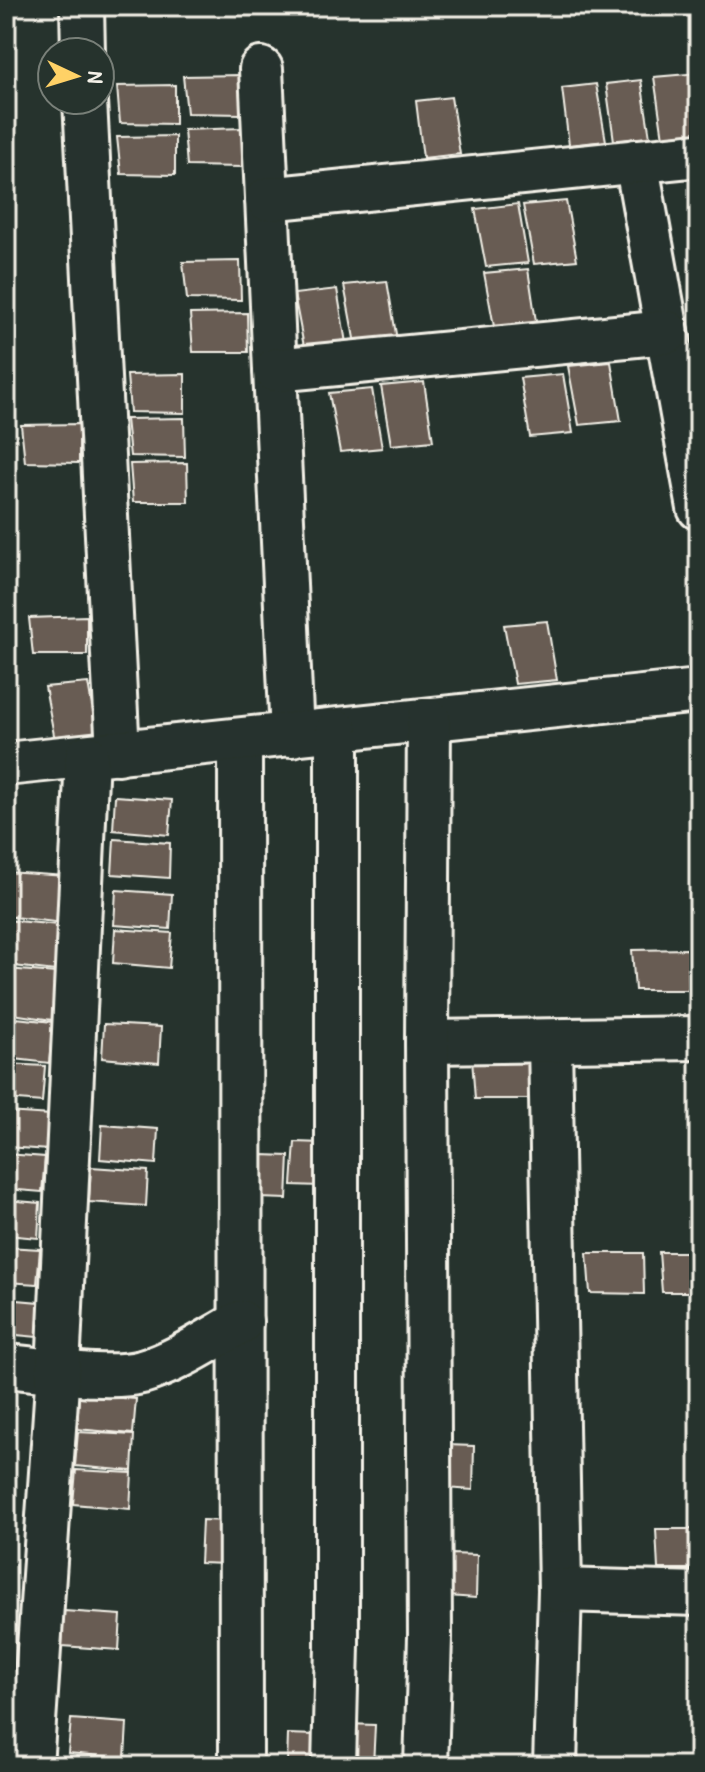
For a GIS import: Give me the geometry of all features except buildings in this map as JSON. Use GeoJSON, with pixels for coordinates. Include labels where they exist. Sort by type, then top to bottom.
{"type":"FeatureCollection","features":[{"type":"Feature","properties":{"kind":"street"},"geometry":{"type":"LineString","coordinates":[[82,6],[83,36]]}},
{"type":"Feature","properties":{"kind":"street"},"geometry":{"type":"LineString","coordinates":[[261,69],[292,735]]}},
{"type":"Feature","properties":{"kind":"street"},"geometry":{"type":"LineString","coordinates":[[31,1766],[103,754],[85,116]]}},
{"type":"Feature","properties":{"kind":"street"},"geometry":{"type":"LineString","coordinates":[[267,199],[699,155]]}},
{"type":"Feature","properties":{"kind":"street"},"geometry":{"type":"LineString","coordinates":[[636,161],[699,508]]}},
{"type":"Feature","properties":{"kind":"street"},"geometry":{"type":"LineString","coordinates":[[275,370],[667,332]]}},
{"type":"Feature","properties":{"kind":"street"},"geometry":{"type":"LineString","coordinates":[[6,764],[699,691]]}},
{"type":"Feature","properties":{"kind":"street"},"geometry":{"type":"LineString","coordinates":[[426,1766],[430,1637],[429,720]]}},
{"type":"Feature","properties":{"kind":"street"},"geometry":{"type":"LineString","coordinates":[[334,1766],[337,1645],[337,731]]}},
{"type":"Feature","properties":{"kind":"street"},"geometry":{"type":"LineString","coordinates":[[240,740],[241,1766]]}},
{"type":"Feature","properties":{"kind":"street"},"geometry":{"type":"LineString","coordinates":[[427,1042],[699,1038]]}},
{"type":"Feature","properties":{"kind":"street"},"geometry":{"type":"LineString","coordinates":[[550,1041],[560,1590],[555,1766]]}},
{"type":"Feature","properties":{"kind":"street"},"geometry":{"type":"LineString","coordinates":[[6,1366],[114,1375],[140,1372],[167,1363],[241,1322]]}},
{"type":"Feature","properties":{"kind":"street"},"geometry":{"type":"LineString","coordinates":[[560,1590],[699,1594]]}}]}
